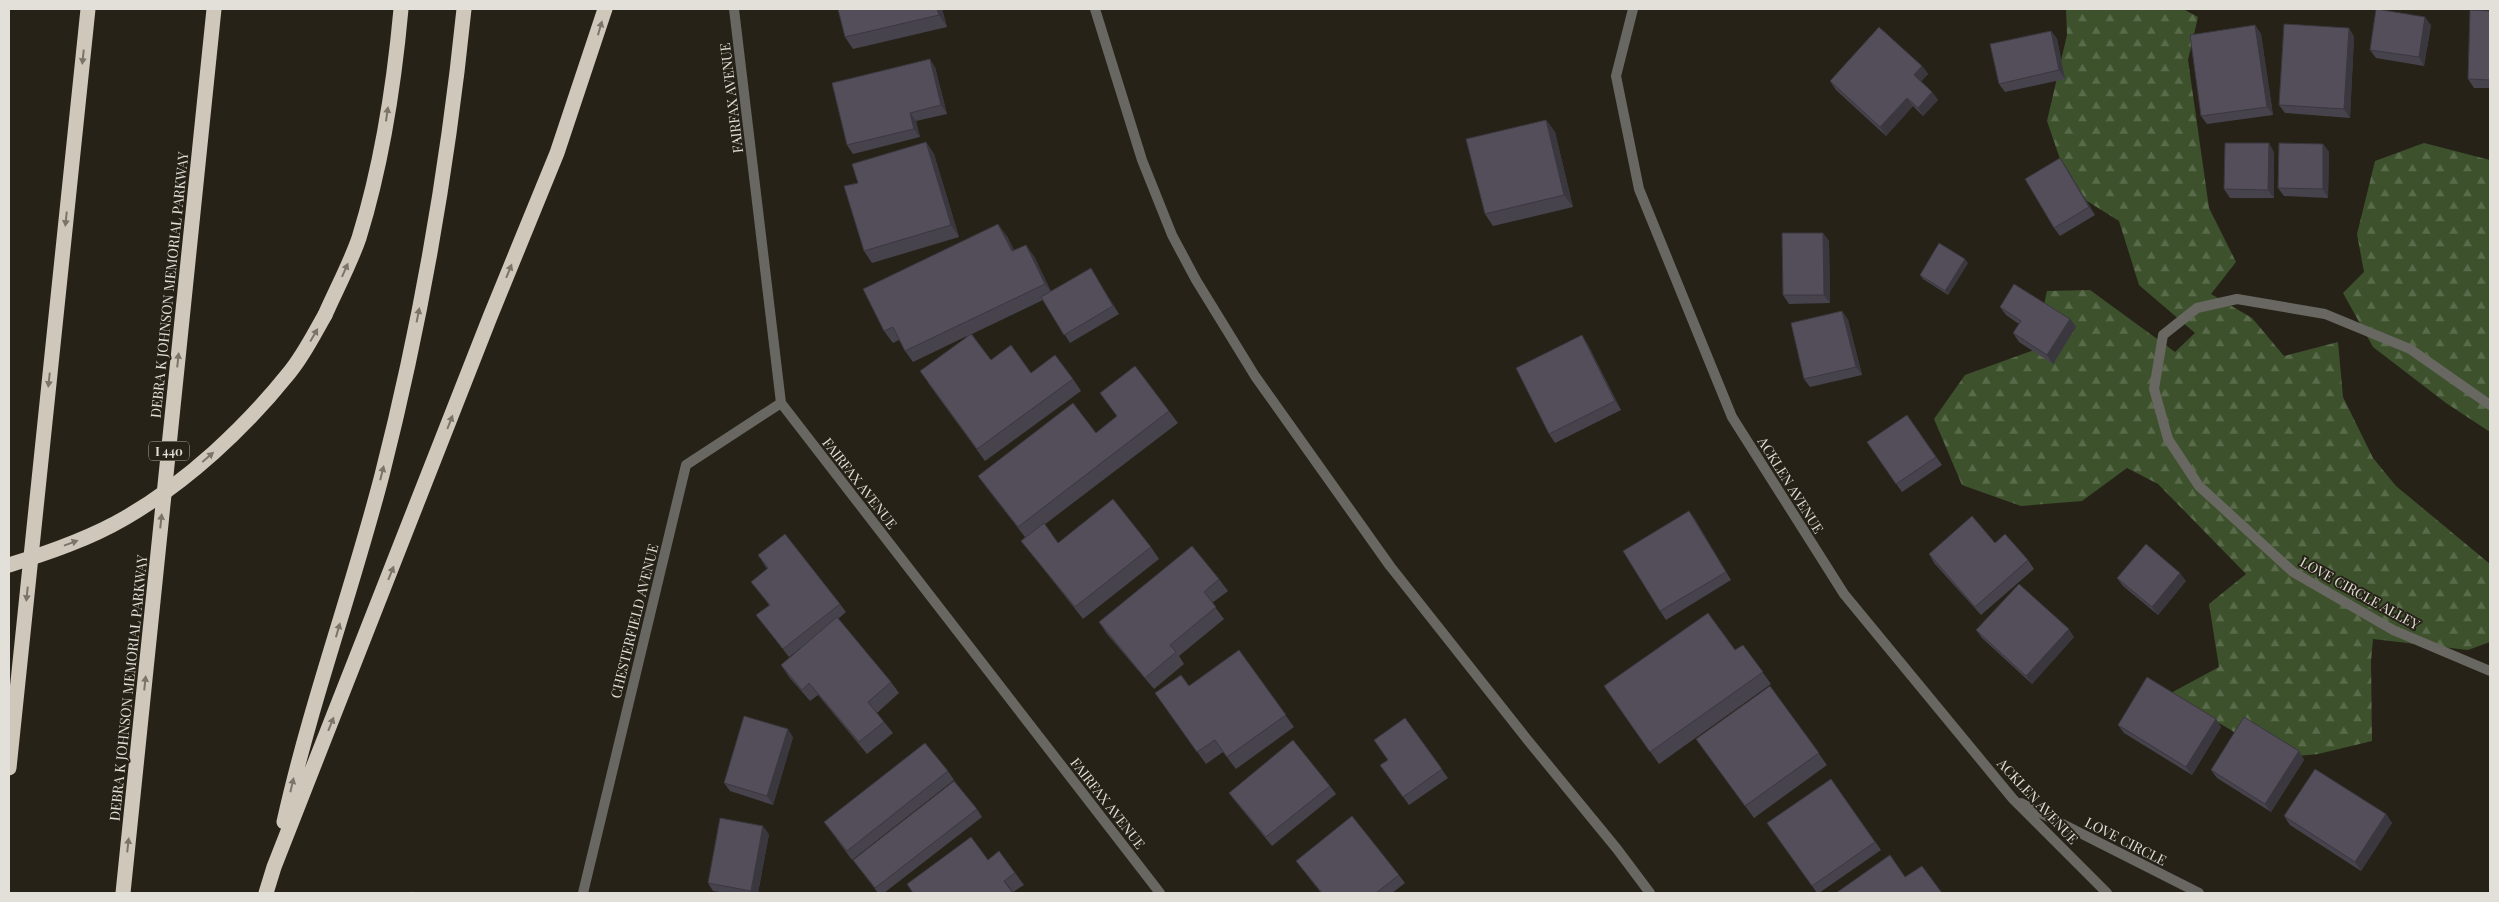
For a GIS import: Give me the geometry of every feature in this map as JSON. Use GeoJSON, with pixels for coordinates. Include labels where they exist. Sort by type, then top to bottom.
{"type":"FeatureCollection","features":[{"type":"Feature","properties":{"kind":"highway"},"geometry":{"type":"LineString","coordinates":[[9,768],[88,9]]}},
{"type":"Feature","properties":{"kind":"highway","name":"DEBRA K JOHNSON MEMORIAL PARKWAY"},"geometry":{"type":"LineString","coordinates":[[123,893],[214,9]]}},
{"type":"Feature","properties":{"kind":"highway"},"geometry":{"type":"LineString","coordinates":[[9,565],[81,540],[125,518],[184,478],[261,406],[290,372],[325,315],[358,240],[385,134],[401,9]]}},
{"type":"Feature","properties":{"kind":"highway"},"geometry":{"type":"LineString","coordinates":[[274,867],[297,764],[358,563],[382,475],[412,351],[438,206],[458,70],[464,9]]}},
{"type":"Feature","properties":{"kind":"highway"},"geometry":{"type":"LineString","coordinates":[[266,893],[274,867],[490,316],[557,153],[605,9]]}},
{"type":"Feature","properties":{"kind":"street","name":"FAIRFAX AVENUE"},"geometry":{"type":"LineString","coordinates":[[734,9],[782,403],[1160,893]]}},
{"type":"Feature","properties":{"kind":"street"},"geometry":{"type":"LineString","coordinates":[[1095,9],[1142,160],[1172,235],[1196,280],[1255,376],[1390,566],[1526,738],[1617,848],[1650,893]]}},
{"type":"Feature","properties":{"kind":"street","name":"ACKLEN AVENUE"},"geometry":{"type":"LineString","coordinates":[[1633,9],[1616,76],[1639,189],[1732,416],[1844,594],[2013,799],[2106,893]]}},
{"type":"Feature","properties":{"kind":"street","name":"LOVE CIRCLE ALLEY"},"geometry":{"type":"LineString","coordinates":[[2490,405],[2410,349],[2325,314],[2236,299],[2197,308],[2163,335],[2154,389],[2168,439],[2199,486],[2293,572],[2393,630],[2490,671]]}},
{"type":"Feature","properties":{"kind":"street","name":"CHESTERFIELD AVENUE"},"geometry":{"type":"LineString","coordinates":[[583,893],[686,466],[782,403]]}},
{"type":"Feature","properties":{"kind":"street","name":"LOVE CIRCLE"},"geometry":{"type":"LineString","coordinates":[[2013,799],[2199,893]]}},
{"type":"Feature","properties":{"kind":"green space"},"geometry":{"type":"Polygon","coordinates":[[[2066,9],[2183,9],[2198,17],[2188,60],[2209,208],[2236,262],[2211,294],[2252,318],[2284,356],[2338,342],[2343,397],[2373,458],[2396,486],[2490,564],[2490,642],[2468,650],[2373,639],[2371,661],[2372,741],[2318,754],[2269,759],[2231,730],[2169,694],[2219,667],[2209,604],[2246,574],[2158,484],[2127,468],[2082,501],[2021,506],[1962,485],[1934,419],[1965,375],[2034,350],[2047,291],[2090,290],[2175,352],[2195,333],[2139,285],[2119,221],[2071,191],[2047,121],[2067,35],[2066,9]]]}},
{"type":"Feature","properties":{"kind":"green space"},"geometry":{"type":"Polygon","coordinates":[[[2424,143],[2490,160],[2490,432],[2446,403],[2373,347],[2343,293],[2364,272],[2357,234],[2375,161],[2424,143]]]}},
{"type":"Feature","properties":{"kind":"building"},"geometry":{"type":"Polygon","coordinates":[[[838,9],[937,9],[939,15],[845,37],[838,9]]]}},
{"type":"Feature","properties":{"kind":"building"},"geometry":{"type":"Polygon","coordinates":[[[2376,9],[2425,17],[2419,57],[2370,50],[2376,9]]]}},
{"type":"Feature","properties":{"kind":"building"},"geometry":{"type":"Polygon","coordinates":[[[2470,10],[2490,11],[2490,80],[2468,79],[2470,10]]]}},
{"type":"Feature","properties":{"kind":"building"},"geometry":{"type":"Polygon","coordinates":[[[2284,24],[2349,28],[2344,109],[2279,105],[2284,24]]]}},
{"type":"Feature","properties":{"kind":"building"},"geometry":{"type":"Polygon","coordinates":[[[2255,25],[2267,107],[2201,116],[2190,35],[2255,25]]]}},
{"type":"Feature","properties":{"kind":"building"},"geometry":{"type":"Polygon","coordinates":[[[1879,27],[1922,66],[1914,75],[1932,92],[1918,108],[1907,98],[1880,127],[1830,81],[1879,27]]]}},
{"type":"Feature","properties":{"kind":"building"},"geometry":{"type":"Polygon","coordinates":[[[2051,31],[2059,70],[1999,84],[1990,44],[2051,31]]]}},
{"type":"Feature","properties":{"kind":"building"},"geometry":{"type":"Polygon","coordinates":[[[930,59],[941,105],[910,113],[914,129],[847,145],[832,83],[930,59]]]}},
{"type":"Feature","properties":{"kind":"building"},"geometry":{"type":"Polygon","coordinates":[[[1546,120],[1564,195],[1485,214],[1466,139],[1546,120]]]}},
{"type":"Feature","properties":{"kind":"building"},"geometry":{"type":"Polygon","coordinates":[[[926,142],[951,225],[864,251],[844,186],[858,183],[852,164],[926,142]]]}},
{"type":"Feature","properties":{"kind":"building"},"geometry":{"type":"Polygon","coordinates":[[[2225,143],[2269,143],[2268,190],[2224,189],[2225,143]]]}},
{"type":"Feature","properties":{"kind":"building"},"geometry":{"type":"Polygon","coordinates":[[[2279,143],[2323,144],[2323,189],[2278,188],[2279,143]]]}},
{"type":"Feature","properties":{"kind":"building"},"geometry":{"type":"Polygon","coordinates":[[[2060,158],[2089,207],[2054,228],[2025,179],[2060,158]]]}},
{"type":"Feature","properties":{"kind":"building"},"geometry":{"type":"Polygon","coordinates":[[[998,224],[1012,251],[1026,245],[1045,284],[905,351],[893,327],[884,331],[863,289],[998,224]]]}},
{"type":"Feature","properties":{"kind":"building"},"geometry":{"type":"Polygon","coordinates":[[[1782,233],[1823,233],[1824,295],[1783,295],[1782,233]]]}},
{"type":"Feature","properties":{"kind":"building"},"geometry":{"type":"Polygon","coordinates":[[[1939,243],[1965,259],[1945,291],[1920,275],[1939,243]]]}},
{"type":"Feature","properties":{"kind":"building"},"geometry":{"type":"Polygon","coordinates":[[[1091,268],[1113,306],[1064,335],[1041,297],[1091,268]]]}},
{"type":"Feature","properties":{"kind":"building"},"geometry":{"type":"Polygon","coordinates":[[[2014,284],[2070,319],[2047,355],[2013,333],[2021,321],[2000,307],[2014,284]]]}},
{"type":"Feature","properties":{"kind":"building"},"geometry":{"type":"Polygon","coordinates":[[[1842,311],[1856,367],[1804,379],[1791,323],[1842,311]]]}},
{"type":"Feature","properties":{"kind":"building"},"geometry":{"type":"Polygon","coordinates":[[[971,334],[991,360],[1011,345],[1031,373],[1055,355],[1073,379],[977,449],[920,371],[971,334]]]}},
{"type":"Feature","properties":{"kind":"building"},"geometry":{"type":"Polygon","coordinates":[[[1582,335],[1615,401],[1549,434],[1516,368],[1582,335]]]}},
{"type":"Feature","properties":{"kind":"building"},"geometry":{"type":"Polygon","coordinates":[[[1135,366],[1169,411],[1018,527],[978,476],[1073,403],[1096,433],[1117,416],[1100,393],[1135,366]]]}},
{"type":"Feature","properties":{"kind":"building"},"geometry":{"type":"Polygon","coordinates":[[[1907,415],[1936,457],[1896,484],[1867,442],[1907,415]]]}},
{"type":"Feature","properties":{"kind":"building"},"geometry":{"type":"Polygon","coordinates":[[[1113,499],[1151,547],[1075,607],[1021,541],[1044,523],[1058,543],[1113,499]]]}},
{"type":"Feature","properties":{"kind":"building"},"geometry":{"type":"Polygon","coordinates":[[[1689,511],[1726,572],[1660,611],[1623,551],[1689,511]]]}},
{"type":"Feature","properties":{"kind":"building"},"geometry":{"type":"Polygon","coordinates":[[[1972,516],[1995,543],[2005,534],[2028,560],[1975,607],[1929,554],[1972,516]]]}},
{"type":"Feature","properties":{"kind":"building"},"geometry":{"type":"Polygon","coordinates":[[[785,534],[840,604],[783,649],[756,615],[770,605],[751,582],[768,568],[758,555],[785,534]]]}},
{"type":"Feature","properties":{"kind":"building"},"geometry":{"type":"Polygon","coordinates":[[[2146,544],[2180,573],[2152,607],[2117,578],[2146,544]]]}},
{"type":"Feature","properties":{"kind":"building"},"geometry":{"type":"Polygon","coordinates":[[[1192,546],[1219,579],[1204,592],[1216,607],[1170,645],[1176,652],[1145,678],[1099,622],[1192,546]]]}},
{"type":"Feature","properties":{"kind":"building"},"geometry":{"type":"Polygon","coordinates":[[[2019,584],[2069,629],[2026,676],[1976,630],[2019,584]]]}},
{"type":"Feature","properties":{"kind":"building"},"geometry":{"type":"Polygon","coordinates":[[[1708,613],[1735,650],[1743,645],[1763,672],[1650,752],[1604,686],[1708,613]]]}},
{"type":"Feature","properties":{"kind":"building"},"geometry":{"type":"Polygon","coordinates":[[[837,617],[891,682],[868,702],[884,722],[859,742],[809,683],[802,690],[781,665],[837,617]]]}},
{"type":"Feature","properties":{"kind":"building"},"geometry":{"type":"Polygon","coordinates":[[[1239,650],[1286,715],[1227,757],[1215,740],[1197,752],[1155,693],[1181,675],[1189,686],[1239,650]]]}},
{"type":"Feature","properties":{"kind":"building"},"geometry":{"type":"Polygon","coordinates":[[[2147,677],[2216,719],[2186,767],[2118,725],[2147,677]]]}},
{"type":"Feature","properties":{"kind":"building"},"geometry":{"type":"Polygon","coordinates":[[[1770,686],[1819,753],[1745,806],[1696,739],[1770,686]]]}},
{"type":"Feature","properties":{"kind":"building"},"geometry":{"type":"Polygon","coordinates":[[[744,716],[788,729],[767,796],[724,783],[744,716]]]}},
{"type":"Feature","properties":{"kind":"building"},"geometry":{"type":"Polygon","coordinates":[[[2244,717],[2299,751],[2265,804],[2211,770],[2244,717]]]}},
{"type":"Feature","properties":{"kind":"building"},"geometry":{"type":"Polygon","coordinates":[[[1405,718],[1442,769],[1403,797],[1380,765],[1388,760],[1374,740],[1405,718]]]}},
{"type":"Feature","properties":{"kind":"building"},"geometry":{"type":"Polygon","coordinates":[[[1293,740],[1330,786],[1266,837],[1229,793],[1293,740]]]}},
{"type":"Feature","properties":{"kind":"building"},"geometry":{"type":"Polygon","coordinates":[[[925,743],[948,771],[847,851],[824,822],[925,743]]]}},
{"type":"Feature","properties":{"kind":"building"},"geometry":{"type":"Polygon","coordinates":[[[2315,769],[2386,814],[2355,862],[2284,816],[2315,769]]]}},
{"type":"Feature","properties":{"kind":"building"},"geometry":{"type":"Polygon","coordinates":[[[1831,779],[1875,842],[1812,886],[1767,823],[1831,779]]]}},
{"type":"Feature","properties":{"kind":"building"},"geometry":{"type":"Polygon","coordinates":[[[954,781],[977,809],[875,888],[853,860],[954,781]]]}},
{"type":"Feature","properties":{"kind":"building"},"geometry":{"type":"Polygon","coordinates":[[[1352,816],[1399,875],[1376,893],[1322,893],[1296,861],[1352,816]]]}},
{"type":"Feature","properties":{"kind":"building"},"geometry":{"type":"Polygon","coordinates":[[[720,818],[763,826],[751,891],[708,883],[720,818]]]}},
{"type":"Feature","properties":{"kind":"building"},"geometry":{"type":"Polygon","coordinates":[[[971,837],[988,860],[999,851],[1015,873],[1004,881],[1013,893],[913,893],[907,884],[971,837]]]}},
{"type":"Feature","properties":{"kind":"building"},"geometry":{"type":"Polygon","coordinates":[[[1890,855],[1905,877],[1922,866],[1942,893],[1836,893],[1890,855]]]}}]}
